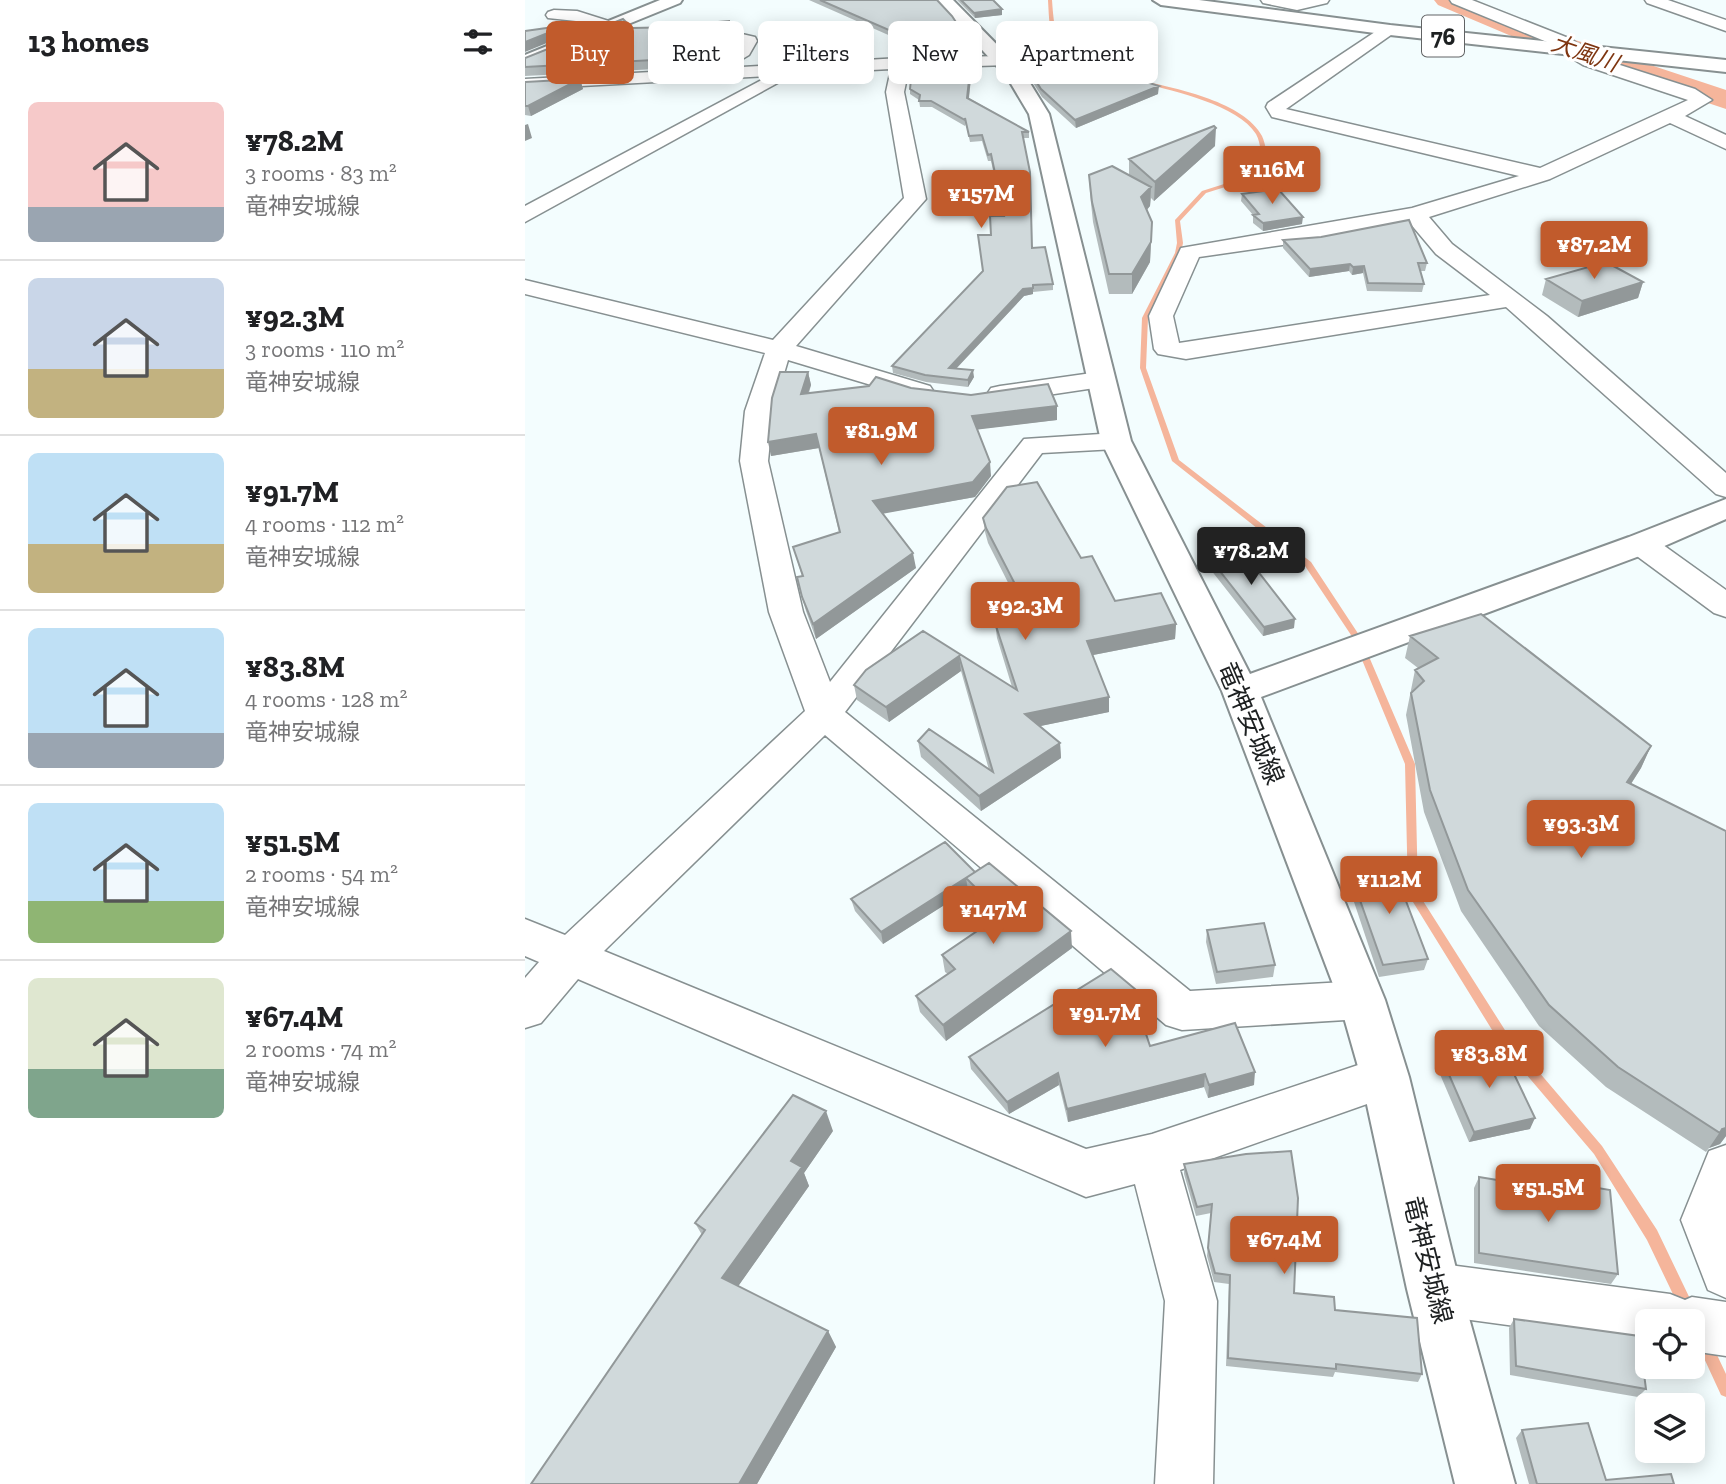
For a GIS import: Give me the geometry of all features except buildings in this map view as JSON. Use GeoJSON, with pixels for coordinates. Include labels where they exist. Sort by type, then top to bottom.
{"type":"FeatureCollection","features":[{"type":"Feature","properties":{"kind":"street"},"geometry":{"type":"LineString","coordinates":[[622,21],[674,0]]}},
{"type":"Feature","properties":{"kind":"street","name":"竜神安城線"},"geometry":{"type":"LineString","coordinates":[[944,0],[996,53]]}},
{"type":"Feature","properties":{"kind":"street","name":"76"},"geometry":{"type":"LineString","coordinates":[[1161,0],[1390,30],[1726,66]]}},
{"type":"Feature","properties":{"kind":"street"},"geometry":{"type":"LineString","coordinates":[[1269,0],[1297,5],[1321,0]]}},
{"type":"Feature","properties":{"kind":"street"},"geometry":{"type":"LineString","coordinates":[[1458,0],[1565,43],[1570,51],[1589,60],[1703,100],[1543,175],[1416,214],[1318,233],[1189,253],[1162,312],[1167,349],[1186,351],[1510,299]]}},
{"type":"Feature","properties":{"kind":"street"},"geometry":{"type":"LineString","coordinates":[[1653,0],[1726,26]]}},
{"type":"Feature","properties":{"kind":"street"},"geometry":{"type":"LineString","coordinates":[[554,15],[577,16],[593,21]]}},
{"type":"Feature","properties":{"kind":"street"},"geometry":{"type":"LineString","coordinates":[[1390,30],[1275,107],[1279,113],[1543,175]]}},
{"type":"Feature","properties":{"kind":"street"},"geometry":{"type":"LineString","coordinates":[[525,61],[546,52]]}},
{"type":"Feature","properties":{"kind":"street"},"geometry":{"type":"LineString","coordinates":[[1639,58],[1648,69],[1715,92]]}},
{"type":"Feature","properties":{"kind":"street"},"geometry":{"type":"LineString","coordinates":[[525,84],[648,77]]}},
{"type":"Feature","properties":{"kind":"street"},"geometry":{"type":"LineString","coordinates":[[525,215],[767,84]]}},
{"type":"Feature","properties":{"kind":"street"},"geometry":{"type":"LineString","coordinates":[[897,84],[895,92],[915,199],[779,349],[759,411],[754,461],[786,612],[824,714],[1182,1011],[1362,1000]]}},
{"type":"Feature","properties":{"kind":"street","name":"竜神安城線"},"geometry":{"type":"LineString","coordinates":[[1021,84],[1039,114],[1116,441],[1240,691],[1362,1000],[1385,1077],[1434,1289],[1485,1484]]}},
{"type":"Feature","properties":{"kind":"street"},"geometry":{"type":"LineString","coordinates":[[1669,115],[1726,143]]}},
{"type":"Feature","properties":{"kind":"street"},"geometry":{"type":"LineString","coordinates":[[1416,214],[1419,222],[1452,256],[1510,299],[1726,488]]}},
{"type":"Feature","properties":{"kind":"street"},"geometry":{"type":"LineString","coordinates":[[525,287],[779,349],[922,393],[948,395]]}},
{"type":"Feature","properties":{"kind":"street"},"geometry":{"type":"LineString","coordinates":[[974,398],[1100,380]]}},
{"type":"Feature","properties":{"kind":"street"},"geometry":{"type":"LineString","coordinates":[[525,1009],[570,957],[824,714],[1034,445],[1116,441]]}},
{"type":"Feature","properties":{"kind":"street"},"geometry":{"type":"LineString","coordinates":[[1240,691],[1641,544],[1726,508]]}},
{"type":"Feature","properties":{"kind":"street"},"geometry":{"type":"LineString","coordinates":[[1641,544],[1726,606]]}},
{"type":"Feature","properties":{"kind":"street"},"geometry":{"type":"LineString","coordinates":[[525,937],[1086,1173],[1152,1157],[1385,1077]]}},
{"type":"Feature","properties":{"kind":"street"},"geometry":{"type":"LineString","coordinates":[[1152,1157],[1191,1301],[1184,1484]]}},
{"type":"Feature","properties":{"kind":"street"},"geometry":{"type":"LineString","coordinates":[[1726,1168],[1706,1220],[1726,1272]]}},
{"type":"Feature","properties":{"kind":"street"},"geometry":{"type":"LineString","coordinates":[[1434,1289],[1635,1316]]}},
{"type":"Feature","properties":{"kind":"street"},"geometry":{"type":"LineString","coordinates":[[1705,1326],[1726,1329]]}},
{"type":"Feature","properties":{"kind":"waterway"},"geometry":{"type":"LineString","coordinates":[[1050,0],[1051,21]]}},
{"type":"Feature","properties":{"kind":"waterway","name":"大風川"},"geometry":{"type":"LineString","coordinates":[[1447,0],[1538,37],[1726,100]]}},
{"type":"Feature","properties":{"kind":"waterway"},"geometry":{"type":"LineString","coordinates":[[1152,84],[1207,100],[1250,124],[1261,143],[1265,173],[1204,192],[1177,221],[1180,243],[1178,253],[1145,318],[1143,368],[1176,461],[1308,564],[1357,638],[1410,764],[1413,894],[1506,1042],[1598,1150],[1652,1235],[1688,1309]]}},
{"type":"Feature","properties":{"kind":"waterway"},"geometry":{"type":"LineString","coordinates":[[1705,1345],[1726,1390]]}}]}
